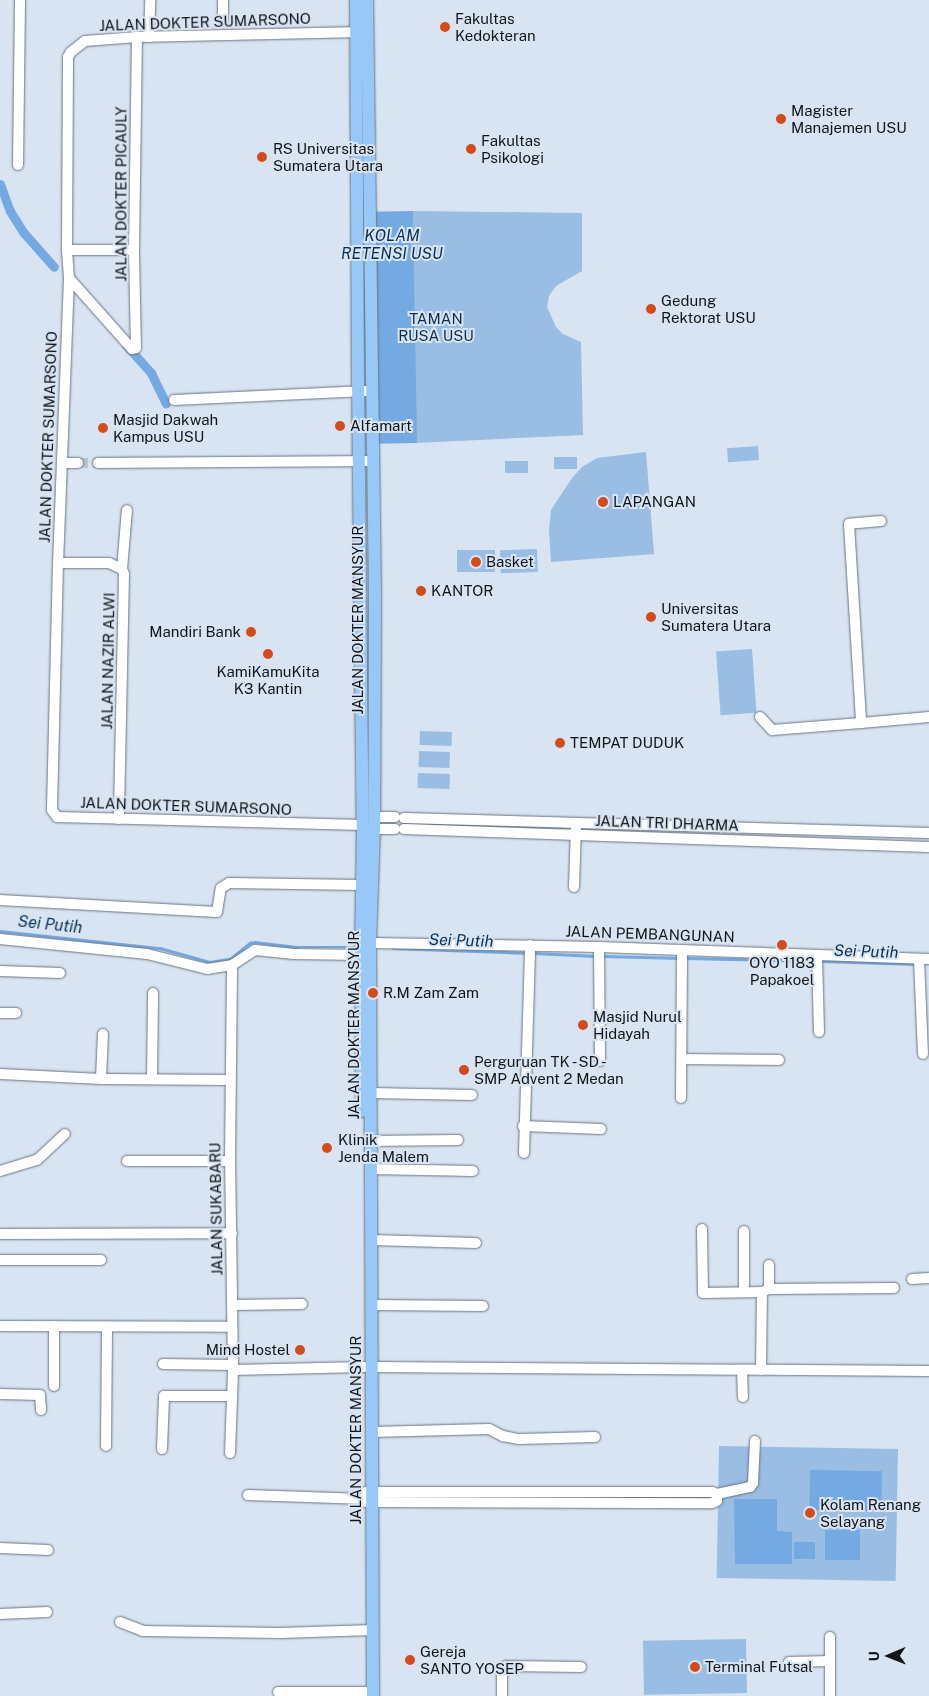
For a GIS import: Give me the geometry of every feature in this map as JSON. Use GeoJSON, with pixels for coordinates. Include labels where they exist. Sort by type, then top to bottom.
{"type":"FeatureCollection","features":[{"type":"Feature","properties":{"kind":"main road","name":"JALAN DOKTER MANSYUR"},"geometry":{"type":"LineString","coordinates":[[356,0],[362,32]]}},
{"type":"Feature","properties":{"kind":"main road","name":"JALAN DOKTER MANSYUR"},"geometry":{"type":"LineString","coordinates":[[367,0],[362,32],[363,212],[358,461],[370,824],[361,885],[370,1093],[371,1305],[368,1367],[372,1432],[368,1498]]}},
{"type":"Feature","properties":{"kind":"main road","name":"JALAN DOKTER MANSYUR"},"geometry":{"type":"LineString","coordinates":[[363,212],[372,391],[373,461],[370,824],[365,948],[369,1695]]}},
{"type":"Feature","properties":{"kind":"street"},"geometry":{"type":"LineString","coordinates":[[18,165],[20,0]]}},
{"type":"Feature","properties":{"kind":"street"},"geometry":{"type":"LineString","coordinates":[[149,37],[150,0]]}},
{"type":"Feature","properties":{"kind":"street"},"geometry":{"type":"LineString","coordinates":[[223,0],[223,19]]}},
{"type":"Feature","properties":{"kind":"street","name":"JALAN DOKTER SUMARSONO"},"geometry":{"type":"LineString","coordinates":[[362,32],[149,37],[85,41],[70,52],[68,57],[67,250],[69,278],[58,563],[52,810],[58,817],[370,824]]}},
{"type":"Feature","properties":{"kind":"street","name":"JALAN DOKTER PICAULY"},"geometry":{"type":"LineString","coordinates":[[69,278],[132,349],[135,349],[134,250],[137,38]]}},
{"type":"Feature","properties":{"kind":"street"},"geometry":{"type":"LineString","coordinates":[[67,250],[134,250]]}},
{"type":"Feature","properties":{"kind":"street"},"geometry":{"type":"LineString","coordinates":[[174,400],[372,391]]}},
{"type":"Feature","properties":{"kind":"street"},"geometry":{"type":"LineString","coordinates":[[358,444],[372,444]]}},
{"type":"Feature","properties":{"kind":"street"},"geometry":{"type":"LineString","coordinates":[[98,463],[373,461]]}},
{"type":"Feature","properties":{"kind":"street"},"geometry":{"type":"LineString","coordinates":[[62,463],[78,463]]}},
{"type":"Feature","properties":{"kind":"street","name":"JALAN NAZIR ALWI"},"geometry":{"type":"LineString","coordinates":[[119,818],[125,580],[122,569],[127,510]]}},
{"type":"Feature","properties":{"kind":"street"},"geometry":{"type":"LineString","coordinates":[[861,723],[849,524],[881,521]]}},
{"type":"Feature","properties":{"kind":"street"},"geometry":{"type":"LineString","coordinates":[[58,563],[109,563],[122,569]]}},
{"type":"Feature","properties":{"kind":"street"},"geometry":{"type":"LineString","coordinates":[[760,717],[772,730],[929,718]]}},
{"type":"Feature","properties":{"kind":"street","name":"JALAN TRI DHARMA"},"geometry":{"type":"LineString","coordinates":[[370,824],[399,818],[522,820],[929,834]]}},
{"type":"Feature","properties":{"kind":"street"},"geometry":{"type":"LineString","coordinates":[[521,833],[522,820]]}},
{"type":"Feature","properties":{"kind":"street"},"geometry":{"type":"LineString","coordinates":[[574,887],[576,822]]}},
{"type":"Feature","properties":{"kind":"street","name":"JALAN TRI DHARMA"},"geometry":{"type":"LineString","coordinates":[[370,824],[399,829],[929,847]]}},
{"type":"Feature","properties":{"kind":"street"},"geometry":{"type":"LineString","coordinates":[[0,900],[217,912],[221,888],[229,883],[361,885]]}},
{"type":"Feature","properties":{"kind":"street"},"geometry":{"type":"LineString","coordinates":[[0,939],[147,954],[207,970],[232,965]]}},
{"type":"Feature","properties":{"kind":"street","name":"JALAN PEMBANGUNAN"},"geometry":{"type":"LineString","coordinates":[[232,965],[255,950],[294,954],[365,948],[922,961]]}},
{"type":"Feature","properties":{"kind":"street"},"geometry":{"type":"LineString","coordinates":[[524,1153],[523,1126],[530,951]]}},
{"type":"Feature","properties":{"kind":"street"},"geometry":{"type":"LineString","coordinates":[[599,953],[600,1061]]}},
{"type":"Feature","properties":{"kind":"street"},"geometry":{"type":"LineString","coordinates":[[681,1098],[683,1058],[682,956]]}},
{"type":"Feature","properties":{"kind":"street"},"geometry":{"type":"LineString","coordinates":[[817,959],[819,1032]]}},
{"type":"Feature","properties":{"kind":"street"},"geometry":{"type":"LineString","coordinates":[[922,961],[923,1054]]}},
{"type":"Feature","properties":{"kind":"street","name":"JALAN SUKABARU"},"geometry":{"type":"LineString","coordinates":[[230,1453],[233,1367],[230,1160],[232,965]]}},
{"type":"Feature","properties":{"kind":"street"},"geometry":{"type":"LineString","coordinates":[[0,971],[60,974]]}},
{"type":"Feature","properties":{"kind":"street"},"geometry":{"type":"LineString","coordinates":[[152,1079],[154,993]]}},
{"type":"Feature","properties":{"kind":"street"},"geometry":{"type":"LineString","coordinates":[[0,1013],[16,1013]]}},
{"type":"Feature","properties":{"kind":"street"},"geometry":{"type":"LineString","coordinates":[[101,1079],[103,1034]]}},
{"type":"Feature","properties":{"kind":"street"},"geometry":{"type":"LineString","coordinates":[[683,1058],[779,1060]]}},
{"type":"Feature","properties":{"kind":"street"},"geometry":{"type":"LineString","coordinates":[[0,1074],[101,1079],[230,1080]]}},
{"type":"Feature","properties":{"kind":"street"},"geometry":{"type":"LineString","coordinates":[[370,1093],[472,1095]]}},
{"type":"Feature","properties":{"kind":"street"},"geometry":{"type":"LineString","coordinates":[[523,1126],[601,1129]]}},
{"type":"Feature","properties":{"kind":"street"},"geometry":{"type":"LineString","coordinates":[[0,1171],[37,1160],[65,1134]]}},
{"type":"Feature","properties":{"kind":"street"},"geometry":{"type":"LineString","coordinates":[[370,1140],[458,1140]]}},
{"type":"Feature","properties":{"kind":"street"},"geometry":{"type":"LineString","coordinates":[[127,1161],[230,1160]]}},
{"type":"Feature","properties":{"kind":"street"},"geometry":{"type":"LineString","coordinates":[[370,1169],[473,1170]]}},
{"type":"Feature","properties":{"kind":"street"},"geometry":{"type":"LineString","coordinates":[[702,1229],[702,1292],[894,1288]]}},
{"type":"Feature","properties":{"kind":"street"},"geometry":{"type":"LineString","coordinates":[[744,1231],[744,1292]]}},
{"type":"Feature","properties":{"kind":"street"},"geometry":{"type":"LineString","coordinates":[[0,1234],[232,1233]]}},
{"type":"Feature","properties":{"kind":"street"},"geometry":{"type":"LineString","coordinates":[[371,1240],[476,1243]]}},
{"type":"Feature","properties":{"kind":"street"},"geometry":{"type":"LineString","coordinates":[[0,1260],[101,1260]]}},
{"type":"Feature","properties":{"kind":"street"},"geometry":{"type":"LineString","coordinates":[[761,1370],[765,1290],[769,1265]]}},
{"type":"Feature","properties":{"kind":"street"},"geometry":{"type":"LineString","coordinates":[[912,1279],[929,1278]]}},
{"type":"Feature","properties":{"kind":"street"},"geometry":{"type":"LineString","coordinates":[[232,1305],[302,1304]]}},
{"type":"Feature","properties":{"kind":"street"},"geometry":{"type":"LineString","coordinates":[[371,1305],[484,1306]]}},
{"type":"Feature","properties":{"kind":"street"},"geometry":{"type":"LineString","coordinates":[[0,1326],[232,1327]]}},
{"type":"Feature","properties":{"kind":"street"},"geometry":{"type":"LineString","coordinates":[[54,1326],[54,1386]]}},
{"type":"Feature","properties":{"kind":"street"},"geometry":{"type":"LineString","coordinates":[[106,1446],[107,1327]]}},
{"type":"Feature","properties":{"kind":"street"},"geometry":{"type":"LineString","coordinates":[[163,1364],[233,1367],[929,1371]]}},
{"type":"Feature","properties":{"kind":"street"},"geometry":{"type":"LineString","coordinates":[[742,1370],[743,1397]]}},
{"type":"Feature","properties":{"kind":"street"},"geometry":{"type":"LineString","coordinates":[[0,1394],[40,1395],[41,1410]]}},
{"type":"Feature","properties":{"kind":"street"},"geometry":{"type":"LineString","coordinates":[[162,1449],[162,1398],[164,1396],[232,1396]]}},
{"type":"Feature","properties":{"kind":"street"},"geometry":{"type":"LineString","coordinates":[[372,1432],[489,1429],[503,1436],[519,1439],[595,1438]]}},
{"type":"Feature","properties":{"kind":"street"},"geometry":{"type":"LineString","coordinates":[[248,1495],[368,1498],[643,1498],[712,1503],[717,1500],[717,1494],[750,1487],[753,1484],[755,1441]]}},
{"type":"Feature","properties":{"kind":"street"},"geometry":{"type":"LineString","coordinates":[[0,1548],[48,1550]]}},
{"type":"Feature","properties":{"kind":"street"},"geometry":{"type":"LineString","coordinates":[[0,1614],[47,1612]]}},
{"type":"Feature","properties":{"kind":"street"},"geometry":{"type":"LineString","coordinates":[[120,1622],[130,1628],[150,1631],[280,1633],[370,1630]]}},
{"type":"Feature","properties":{"kind":"street"},"geometry":{"type":"LineString","coordinates":[[830,1637],[830,1696]]}},
{"type":"Feature","properties":{"kind":"street"},"geometry":{"type":"LineString","coordinates":[[789,1662],[830,1661]]}},
{"type":"Feature","properties":{"kind":"street"},"geometry":{"type":"LineString","coordinates":[[502,1696],[502,1674],[506,1666],[581,1667]]}},
{"type":"Feature","properties":{"kind":"street"},"geometry":{"type":"LineString","coordinates":[[278,1692],[369,1695]]}},
{"type":"Feature","properties":{"kind":"green space","name":"TAMAN RUSA USU"},"geometry":{"type":"Polygon","coordinates":[[[413,211],[582,213],[582,271],[556,286],[549,296],[547,307],[556,327],[563,334],[581,342],[583,435],[416,443],[413,211]]]}},
{"type":"Feature","properties":{"kind":"green space"},"geometry":{"type":"Polygon","coordinates":[[[758,446],[759,460],[728,462],[727,448],[758,446]]]}},
{"type":"Feature","properties":{"kind":"green space","name":"LAPANGAN"},"geometry":{"type":"Polygon","coordinates":[[[646,452],[654,554],[551,562],[549,529],[551,510],[572,478],[582,467],[597,458],[646,452]]]}},
{"type":"Feature","properties":{"kind":"green space","name":"LAPANGAN"},"geometry":{"type":"Polygon","coordinates":[[[554,457],[577,457],[577,469],[554,469],[554,457]]]}},
{"type":"Feature","properties":{"kind":"green space"},"geometry":{"type":"Polygon","coordinates":[[[505,461],[528,461],[528,473],[505,473],[505,461]]]}},
{"type":"Feature","properties":{"kind":"green space","name":"Basket"},"geometry":{"type":"Polygon","coordinates":[[[537,549],[538,572],[501,573],[500,550],[537,549]]]}},
{"type":"Feature","properties":{"kind":"green space","name":"Basket"},"geometry":{"type":"Polygon","coordinates":[[[457,550],[495,550],[495,572],[457,572],[457,550]]]}},
{"type":"Feature","properties":{"kind":"green space"},"geometry":{"type":"Polygon","coordinates":[[[752,649],[756,713],[721,715],[716,652],[752,649]]]}},
{"type":"Feature","properties":{"kind":"green space"},"geometry":{"type":"Polygon","coordinates":[[[420,731],[452,732],[451,746],[420,745],[420,731]]]}},
{"type":"Feature","properties":{"kind":"green space"},"geometry":{"type":"Polygon","coordinates":[[[419,751],[450,752],[449,768],[418,767],[419,751]]]}},
{"type":"Feature","properties":{"kind":"green space"},"geometry":{"type":"Polygon","coordinates":[[[418,773],[450,774],[449,789],[417,788],[418,773]]]}},
{"type":"Feature","properties":{"kind":"green space","name":"Kolam Renang Selayang"},"geometry":{"type":"Polygon","coordinates":[[[719,1446],[898,1449],[896,1581],[717,1578],[719,1446]]]}},
{"type":"Feature","properties":{"kind":"green space","name":"Terminal Futsal"},"geometry":{"type":"Polygon","coordinates":[[[746,1639],[747,1693],[644,1695],[643,1641],[746,1639]]]}},
{"type":"Feature","properties":{"kind":"water","name":"KOLAM RETENSI USU"},"geometry":{"type":"Polygon","coordinates":[[[413,211],[417,443],[373,444],[369,212],[413,211]]]}},
{"type":"Feature","properties":{"kind":"water"},"geometry":{"type":"Polygon","coordinates":[[[810,1470],[882,1471],[881,1511],[809,1510],[810,1470]]]}},
{"type":"Feature","properties":{"kind":"water"},"geometry":{"type":"Polygon","coordinates":[[[734,1499],[777,1499],[777,1531],[792,1532],[792,1564],[735,1564],[734,1499]]]}},
{"type":"Feature","properties":{"kind":"water"},"geometry":{"type":"Polygon","coordinates":[[[825,1530],[860,1530],[860,1560],[825,1560],[825,1530]]]}},
{"type":"Feature","properties":{"kind":"water"},"geometry":{"type":"Polygon","coordinates":[[[794,1542],[815,1542],[815,1559],[794,1559],[794,1542]]]}},
{"type":"Feature","properties":{"kind":"waterway"},"geometry":{"type":"LineString","coordinates":[[0,184],[10,211],[24,233],[54,267]]}},
{"type":"Feature","properties":{"kind":"waterway"},"geometry":{"type":"LineString","coordinates":[[126,345],[151,373],[166,404]]}},
{"type":"Feature","properties":{"kind":"waterway","name":"Sei Putih"},"geometry":{"type":"LineString","coordinates":[[0,931],[160,948],[210,962],[230,959],[250,943],[255,942],[297,947],[358,947]]}},
{"type":"Feature","properties":{"kind":"waterway","name":"Sei Putih"},"geometry":{"type":"LineString","coordinates":[[393,948],[528,953]]}},
{"type":"Feature","properties":{"kind":"waterway","name":"Sei Putih"},"geometry":{"type":"LineString","coordinates":[[533,953],[595,956]]}},
{"type":"Feature","properties":{"kind":"waterway","name":"Sei Putih"},"geometry":{"type":"LineString","coordinates":[[601,956],[680,958]]}},
{"type":"Feature","properties":{"kind":"waterway","name":"Sei Putih"},"geometry":{"type":"LineString","coordinates":[[686,958],[815,961]]}},
{"type":"Feature","properties":{"kind":"waterway","name":"Sei Putih"},"geometry":{"type":"LineString","coordinates":[[821,961],[918,964]]}},
{"type":"Feature","properties":{"kind":"tunnel"},"geometry":{"type":"LineString","coordinates":[[78,463],[98,463]]}},
{"type":"Feature","properties":{"kind":"place","name":"Fakultas Kedokteran"},"geometry":{"type":"Point","coordinates":[445,27]}},
{"type":"Feature","properties":{"kind":"place","name":"Magister Manajemen USU"},"geometry":{"type":"Point","coordinates":[781,119]}},
{"type":"Feature","properties":{"kind":"place","name":"Fakultas Psikologi"},"geometry":{"type":"Point","coordinates":[471,149]}},
{"type":"Feature","properties":{"kind":"place","name":"RS Universitas Sumatera Utara"},"geometry":{"type":"Point","coordinates":[262,157]}},
{"type":"Feature","properties":{"kind":"place","name":"Gedung Rektorat USU"},"geometry":{"type":"Point","coordinates":[651,309]}},
{"type":"Feature","properties":{"kind":"place","name":"Alfamart"},"geometry":{"type":"Point","coordinates":[340,426]}},
{"type":"Feature","properties":{"kind":"place","name":"Masjid Dakwah Kampus USU"},"geometry":{"type":"Point","coordinates":[103,428]}},
{"type":"Feature","properties":{"kind":"place","name":"LAPANGAN"},"geometry":{"type":"Point","coordinates":[603,502]}},
{"type":"Feature","properties":{"kind":"place","name":"Basket"},"geometry":{"type":"Point","coordinates":[476,562]}},
{"type":"Feature","properties":{"kind":"place","name":"KANTOR"},"geometry":{"type":"Point","coordinates":[421,591]}},
{"type":"Feature","properties":{"kind":"place","name":"Universitas Sumatera Utara"},"geometry":{"type":"Point","coordinates":[651,617]}},
{"type":"Feature","properties":{"kind":"place","name":"Mandiri Bank"},"geometry":{"type":"Point","coordinates":[251,632]}},
{"type":"Feature","properties":{"kind":"place","name":"KamiKamuKita K3 Kantin"},"geometry":{"type":"Point","coordinates":[268,654]}},
{"type":"Feature","properties":{"kind":"place","name":"TEMPAT DUDUK"},"geometry":{"type":"Point","coordinates":[560,743]}},
{"type":"Feature","properties":{"kind":"place","name":"OYO 1183 Papakoel"},"geometry":{"type":"Point","coordinates":[782,945]}},
{"type":"Feature","properties":{"kind":"place","name":"R.M Zam Zam"},"geometry":{"type":"Point","coordinates":[373,993]}},
{"type":"Feature","properties":{"kind":"place","name":"Masjid Nurul Hidayah"},"geometry":{"type":"Point","coordinates":[583,1025]}},
{"type":"Feature","properties":{"kind":"place","name":"Perguruan TK - SD - SMP Advent 2 Medan"},"geometry":{"type":"Point","coordinates":[464,1070]}},
{"type":"Feature","properties":{"kind":"place","name":"Klinik Jenda Malem"},"geometry":{"type":"Point","coordinates":[327,1148]}},
{"type":"Feature","properties":{"kind":"place","name":"Mind Hostel"},"geometry":{"type":"Point","coordinates":[300,1350]}},
{"type":"Feature","properties":{"kind":"place","name":"Kolam Renang Selayang"},"geometry":{"type":"Point","coordinates":[810,1513]}},
{"type":"Feature","properties":{"kind":"place","name":"Gereja SANTO YOSEP"},"geometry":{"type":"Point","coordinates":[410,1660]}},
{"type":"Feature","properties":{"kind":"place","name":"Terminal Futsal"},"geometry":{"type":"Point","coordinates":[695,1667]}}]}
